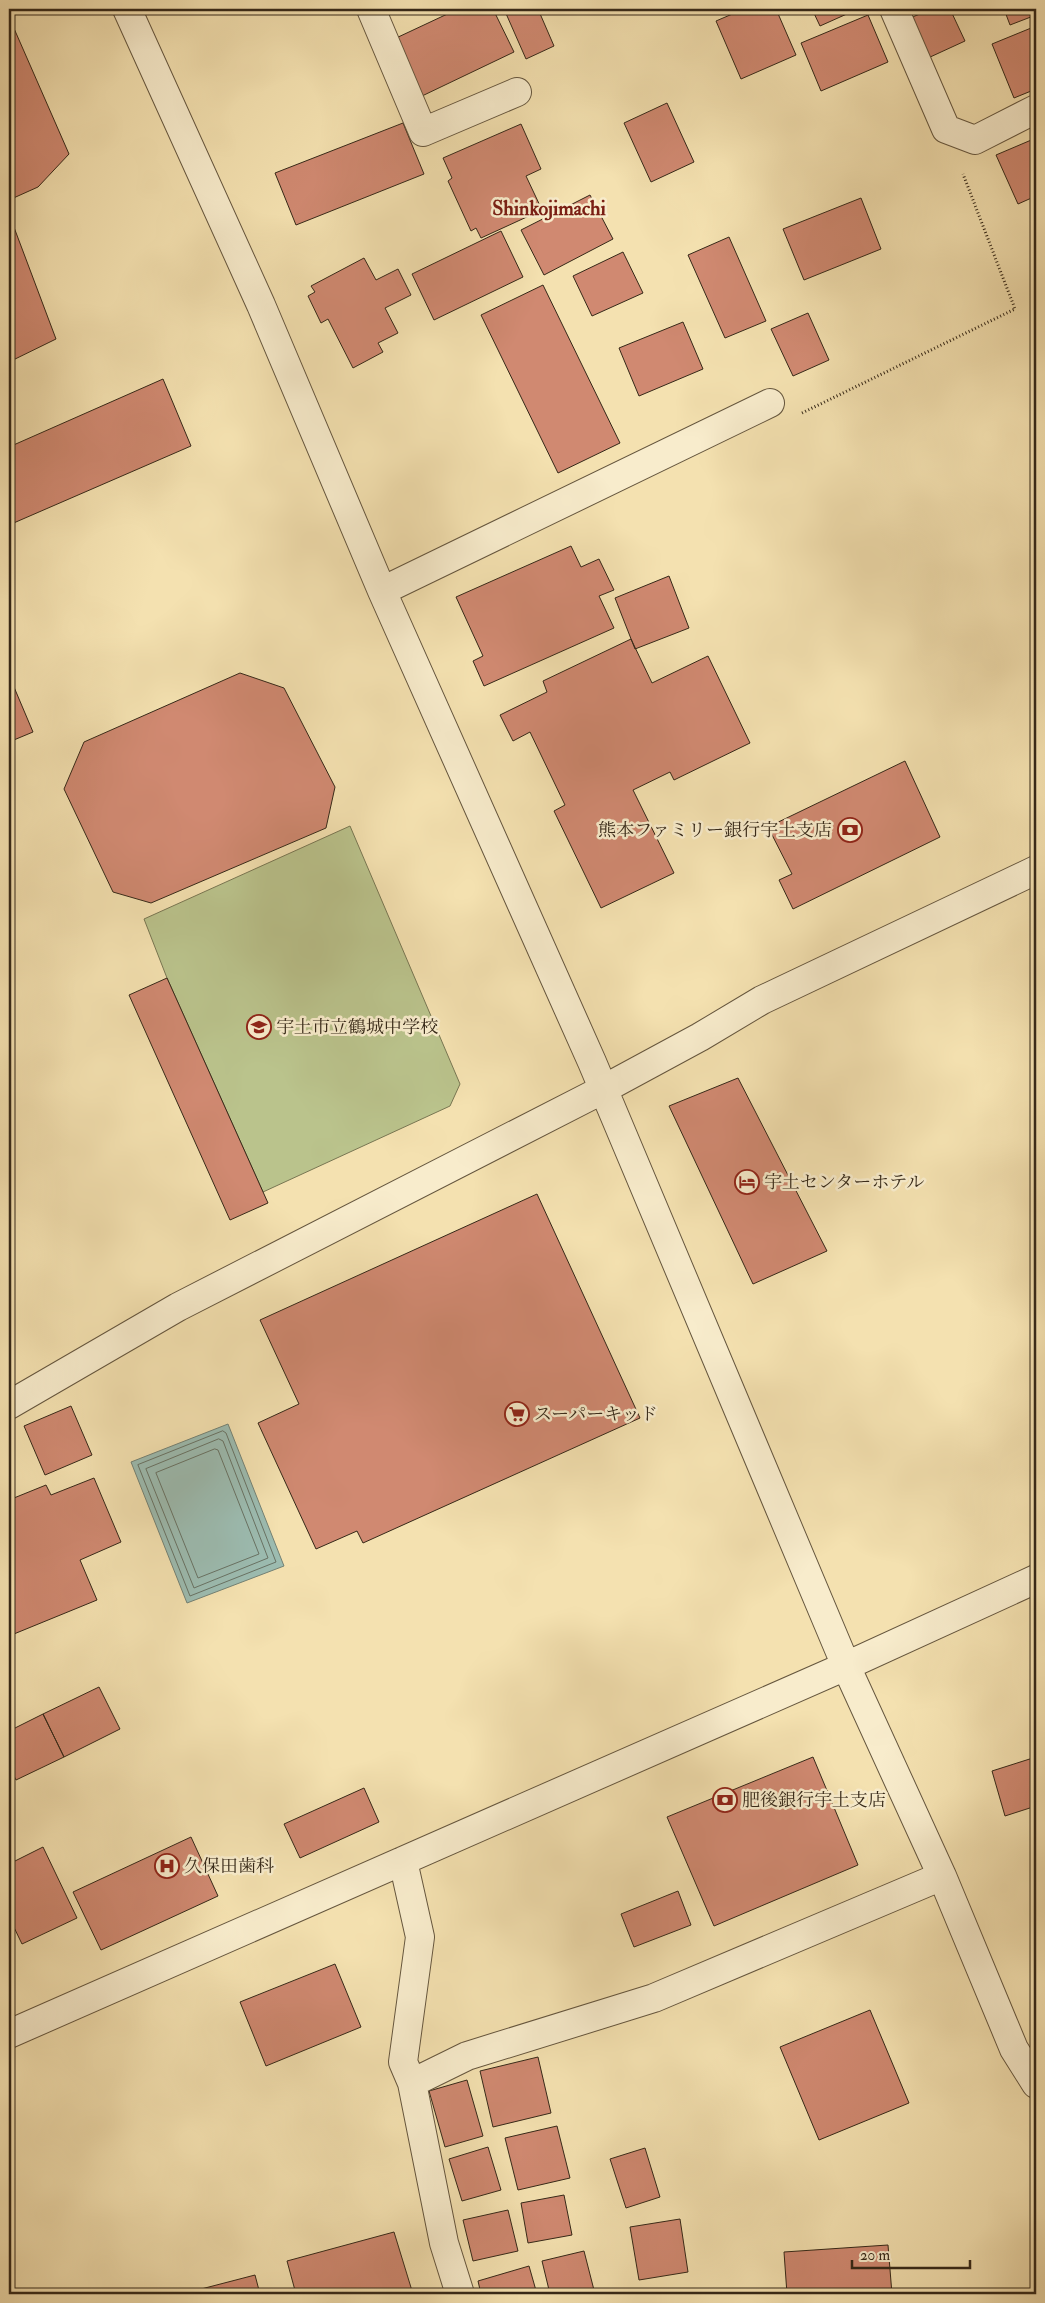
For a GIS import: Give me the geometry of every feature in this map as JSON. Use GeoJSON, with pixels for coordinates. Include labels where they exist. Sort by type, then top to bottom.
{"type":"FeatureCollection","features":[{"type":"Feature","properties":{"kind":"street"},"geometry":{"type":"LineString","coordinates":[[127,9],[261,305],[382,591],[602,1090],[846,1666],[942,1876],[1014,2049],[1036,2084]]}},
{"type":"Feature","properties":{"kind":"street"},"geometry":{"type":"LineString","coordinates":[[371,9],[423,132],[517,92]]}},
{"type":"Feature","properties":{"kind":"street"},"geometry":{"type":"LineString","coordinates":[[894,9],[946,129],[975,140],[1036,109]]}},
{"type":"Feature","properties":{"kind":"street"},"geometry":{"type":"LineString","coordinates":[[382,591],[770,403]]}},
{"type":"Feature","properties":{"kind":"street"},"geometry":{"type":"LineString","coordinates":[[9,1405],[178,1306],[602,1090],[762,1000],[1036,870]]}},
{"type":"Feature","properties":{"kind":"street"},"geometry":{"type":"LineString","coordinates":[[9,2034],[846,1666],[1036,1579]]}},
{"type":"Feature","properties":{"kind":"street"},"geometry":{"type":"LineString","coordinates":[[403,1861],[420,1937],[403,2062],[412,2083],[444,2243],[460,2294]]}},
{"type":"Feature","properties":{"kind":"street"},"geometry":{"type":"LineString","coordinates":[[412,2083],[467,2056],[654,1998],[942,1876]]}},
{"type":"Feature","properties":{"kind":"path"},"geometry":{"type":"LineString","coordinates":[[770,403],[780,424],[1015,309],[946,129]]}},
{"type":"Feature","properties":{"kind":"green space"},"geometry":{"type":"Polygon","coordinates":[[[350,826],[460,1084],[450,1106],[263,1192],[167,978],[144,919],[350,826]]]}},
{"type":"Feature","properties":{"kind":"water"},"geometry":{"type":"Polygon","coordinates":[[[228,1424],[284,1566],[187,1603],[131,1462],[228,1424]]]}},
{"type":"Feature","properties":{"kind":"building"},"geometry":{"type":"Polygon","coordinates":[[[458,9],[493,9],[514,52],[422,96],[394,39],[458,9]]]}},
{"type":"Feature","properties":{"kind":"building"},"geometry":{"type":"Polygon","coordinates":[[[504,9],[538,9],[554,46],[526,59],[504,9]]]}},
{"type":"Feature","properties":{"kind":"building"},"geometry":{"type":"Polygon","coordinates":[[[744,9],[776,9],[796,55],[741,79],[716,21],[744,9]]]}},
{"type":"Feature","properties":{"kind":"building"},"geometry":{"type":"Polygon","coordinates":[[[812,9],[858,9],[820,26],[812,9]]]}},
{"type":"Feature","properties":{"kind":"building"},"geometry":{"type":"Polygon","coordinates":[[[932,9],[950,9],[965,41],[928,58],[910,18],[932,9]]]}},
{"type":"Feature","properties":{"kind":"building"},"geometry":{"type":"Polygon","coordinates":[[[1004,9],[1036,9],[1036,15],[1010,25],[1004,9]]]}},
{"type":"Feature","properties":{"kind":"building"},"geometry":{"type":"Polygon","coordinates":[[[868,15],[888,62],[821,91],[801,43],[868,15]]]}},
{"type":"Feature","properties":{"kind":"building"},"geometry":{"type":"Polygon","coordinates":[[[9,17],[69,154],[38,187],[9,200],[9,17]]]}},
{"type":"Feature","properties":{"kind":"building"},"geometry":{"type":"Polygon","coordinates":[[[1036,26],[1036,89],[1014,98],[992,44],[1036,26]]]}},
{"type":"Feature","properties":{"kind":"building"},"geometry":{"type":"Polygon","coordinates":[[[667,103],[694,162],[651,182],[624,123],[667,103]]]}},
{"type":"Feature","properties":{"kind":"building"},"geometry":{"type":"Polygon","coordinates":[[[403,123],[424,174],[296,225],[275,173],[403,123]]]}},
{"type":"Feature","properties":{"kind":"building"},"geometry":{"type":"Polygon","coordinates":[[[521,124],[541,169],[526,176],[542,210],[481,238],[476,228],[471,231],[448,181],[452,178],[443,158],[521,124]]]}},
{"type":"Feature","properties":{"kind":"building"},"geometry":{"type":"Polygon","coordinates":[[[1036,138],[1036,196],[1018,204],[996,155],[1036,138]]]}},
{"type":"Feature","properties":{"kind":"building"},"geometry":{"type":"Polygon","coordinates":[[[590,195],[613,239],[544,275],[521,230],[590,195]]]}},
{"type":"Feature","properties":{"kind":"building"},"geometry":{"type":"Polygon","coordinates":[[[861,198],[881,249],[804,280],[783,229],[861,198]]]}},
{"type":"Feature","properties":{"kind":"building"},"geometry":{"type":"Polygon","coordinates":[[[9,214],[56,339],[9,362],[9,214]]]}},
{"type":"Feature","properties":{"kind":"building"},"geometry":{"type":"Polygon","coordinates":[[[501,231],[523,277],[434,320],[412,274],[501,231]]]}},
{"type":"Feature","properties":{"kind":"building"},"geometry":{"type":"Polygon","coordinates":[[[729,237],[766,321],[725,338],[688,255],[729,237]]]}},
{"type":"Feature","properties":{"kind":"building"},"geometry":{"type":"Polygon","coordinates":[[[623,252],[643,293],[592,316],[573,276],[623,252]]]}},
{"type":"Feature","properties":{"kind":"building"},"geometry":{"type":"Polygon","coordinates":[[[364,258],[376,280],[398,269],[411,295],[385,308],[398,333],[378,343],[383,352],[353,368],[328,319],[321,323],[308,296],[315,292],[311,286],[364,258]]]}},
{"type":"Feature","properties":{"kind":"building"},"geometry":{"type":"Polygon","coordinates":[[[543,285],[620,443],[558,473],[481,315],[543,285]]]}},
{"type":"Feature","properties":{"kind":"building"},"geometry":{"type":"Polygon","coordinates":[[[808,313],[829,360],[793,376],[771,329],[808,313]]]}},
{"type":"Feature","properties":{"kind":"building"},"geometry":{"type":"Polygon","coordinates":[[[683,322],[703,369],[639,396],[619,348],[683,322]]]}},
{"type":"Feature","properties":{"kind":"building"},"geometry":{"type":"Polygon","coordinates":[[[163,379],[191,446],[9,525],[9,447],[163,379]]]}},
{"type":"Feature","properties":{"kind":"building"},"geometry":{"type":"Polygon","coordinates":[[[571,546],[581,567],[599,559],[614,590],[599,596],[614,628],[484,686],[473,661],[483,656],[456,597],[571,546]]]}},
{"type":"Feature","properties":{"kind":"building"},"geometry":{"type":"Polygon","coordinates":[[[669,576],[689,628],[635,649],[615,598],[669,576]]]}},
{"type":"Feature","properties":{"kind":"building"},"geometry":{"type":"Polygon","coordinates":[[[631,639],[652,683],[708,656],[750,743],[674,780],[670,772],[633,790],[674,873],[601,908],[554,811],[565,805],[530,732],[513,741],[500,715],[547,692],[543,681],[631,639]]]}},
{"type":"Feature","properties":{"kind":"building"},"geometry":{"type":"Polygon","coordinates":[[[240,673],[284,688],[335,787],[326,828],[151,903],[113,892],[64,789],[84,742],[240,673]]]}},
{"type":"Feature","properties":{"kind":"building"},"geometry":{"type":"Polygon","coordinates":[[[11,680],[33,732],[9,742],[9,681],[11,680]]]}},
{"type":"Feature","properties":{"kind":"building"},"geometry":{"type":"Polygon","coordinates":[[[905,761],[940,837],[793,909],[779,880],[792,874],[768,827],[905,761]]]}},
{"type":"Feature","properties":{"kind":"building"},"geometry":{"type":"Polygon","coordinates":[[[167,978],[268,1203],[230,1220],[129,995],[167,978]]]}},
{"type":"Feature","properties":{"kind":"building"},"geometry":{"type":"Polygon","coordinates":[[[738,1078],[827,1251],[753,1284],[669,1106],[738,1078]]]}},
{"type":"Feature","properties":{"kind":"building"},"geometry":{"type":"Polygon","coordinates":[[[537,1194],[640,1418],[363,1543],[357,1531],[316,1549],[258,1423],[299,1404],[260,1320],[537,1194]]]}},
{"type":"Feature","properties":{"kind":"building"},"geometry":{"type":"Polygon","coordinates":[[[71,1406],[92,1455],[45,1475],[24,1426],[71,1406]]]}},
{"type":"Feature","properties":{"kind":"building"},"geometry":{"type":"Polygon","coordinates":[[[94,1478],[121,1542],[80,1560],[97,1600],[9,1636],[9,1500],[46,1485],[51,1495],[94,1478]]]}},
{"type":"Feature","properties":{"kind":"building"},"geometry":{"type":"Polygon","coordinates":[[[99,1687],[120,1729],[64,1757],[43,1714],[99,1687]]]}},
{"type":"Feature","properties":{"kind":"building"},"geometry":{"type":"Polygon","coordinates":[[[43,1714],[64,1757],[16,1780],[9,1766],[9,1731],[43,1714]]]}},
{"type":"Feature","properties":{"kind":"building"},"geometry":{"type":"Polygon","coordinates":[[[813,1757],[858,1865],[714,1926],[667,1817],[813,1757]]]}},
{"type":"Feature","properties":{"kind":"building"},"geometry":{"type":"Polygon","coordinates":[[[1036,1757],[1036,1806],[1005,1816],[992,1771],[1036,1757]]]}},
{"type":"Feature","properties":{"kind":"building"},"geometry":{"type":"Polygon","coordinates":[[[364,1788],[379,1822],[300,1858],[284,1824],[364,1788]]]}},
{"type":"Feature","properties":{"kind":"building"},"geometry":{"type":"Polygon","coordinates":[[[191,1837],[218,1896],[101,1950],[73,1892],[191,1837]]]}},
{"type":"Feature","properties":{"kind":"building"},"geometry":{"type":"Polygon","coordinates":[[[43,1847],[77,1918],[22,1944],[9,1917],[9,1864],[43,1847]]]}},
{"type":"Feature","properties":{"kind":"building"},"geometry":{"type":"Polygon","coordinates":[[[678,1891],[691,1925],[634,1947],[621,1914],[678,1891]]]}},
{"type":"Feature","properties":{"kind":"building"},"geometry":{"type":"Polygon","coordinates":[[[335,1964],[361,2027],[266,2066],[240,2002],[335,1964]]]}},
{"type":"Feature","properties":{"kind":"building"},"geometry":{"type":"Polygon","coordinates":[[[870,2010],[909,2103],[819,2140],[780,2047],[870,2010]]]}},
{"type":"Feature","properties":{"kind":"building"},"geometry":{"type":"Polygon","coordinates":[[[538,2057],[551,2113],[493,2127],[480,2071],[538,2057]]]}},
{"type":"Feature","properties":{"kind":"building"},"geometry":{"type":"Polygon","coordinates":[[[467,2080],[483,2136],[445,2147],[429,2091],[467,2080]]]}},
{"type":"Feature","properties":{"kind":"building"},"geometry":{"type":"Polygon","coordinates":[[[557,2126],[570,2178],[518,2190],[505,2138],[557,2126]]]}},
{"type":"Feature","properties":{"kind":"building"},"geometry":{"type":"Polygon","coordinates":[[[488,2147],[501,2190],[462,2201],[449,2159],[488,2147]]]}},
{"type":"Feature","properties":{"kind":"building"},"geometry":{"type":"Polygon","coordinates":[[[645,2148],[660,2197],[626,2208],[610,2159],[645,2148]]]}},
{"type":"Feature","properties":{"kind":"building"},"geometry":{"type":"Polygon","coordinates":[[[564,2195],[572,2235],[528,2243],[521,2203],[564,2195]]]}},
{"type":"Feature","properties":{"kind":"building"},"geometry":{"type":"Polygon","coordinates":[[[508,2210],[518,2251],[473,2261],[463,2220],[508,2210]]]}},
{"type":"Feature","properties":{"kind":"building"},"geometry":{"type":"Polygon","coordinates":[[[680,2219],[688,2272],[639,2280],[630,2227],[680,2219]]]}},
{"type":"Feature","properties":{"kind":"building"},"geometry":{"type":"Polygon","coordinates":[[[394,2232],[413,2294],[296,2294],[287,2261],[394,2232]]]}},
{"type":"Feature","properties":{"kind":"building"},"geometry":{"type":"Polygon","coordinates":[[[888,2245],[892,2294],[787,2294],[784,2252],[888,2245]]]}},
{"type":"Feature","properties":{"kind":"building"},"geometry":{"type":"Polygon","coordinates":[[[584,2251],[595,2294],[550,2294],[542,2261],[584,2251]]]}},
{"type":"Feature","properties":{"kind":"building"},"geometry":{"type":"Polygon","coordinates":[[[529,2266],[537,2294],[481,2294],[478,2281],[529,2266]]]}},
{"type":"Feature","properties":{"kind":"building"},"geometry":{"type":"Polygon","coordinates":[[[255,2275],[260,2294],[182,2294],[255,2275]]]}},
{"type":"Feature","properties":{"kind":"building"},"geometry":{"type":"Polygon","coordinates":[[[668,2290],[669,2294],[629,2294],[668,2290]]]}},
{"type":"Feature","properties":{"kind":"place","name":"熊本ファミリー銀行宇土支店"},"geometry":{"type":"Point","coordinates":[850,830]}},
{"type":"Feature","properties":{"kind":"place","name":"宇土市立鶴城中学校"},"geometry":{"type":"Point","coordinates":[259,1027]}},
{"type":"Feature","properties":{"kind":"place","name":"宇土センターホテル"},"geometry":{"type":"Point","coordinates":[747,1182]}},
{"type":"Feature","properties":{"kind":"place","name":"スーパーキッド"},"geometry":{"type":"Point","coordinates":[517,1414]}},
{"type":"Feature","properties":{"kind":"place","name":"肥後銀行宇土支店"},"geometry":{"type":"Point","coordinates":[725,1800]}},
{"type":"Feature","properties":{"kind":"place","name":"久保田歯科"},"geometry":{"type":"Point","coordinates":[167,1866]}},
{"type":"Feature","properties":{"kind":"district","name":"Shinkojimachi"},"geometry":{"type":"Point","coordinates":[549,208]}}]}
